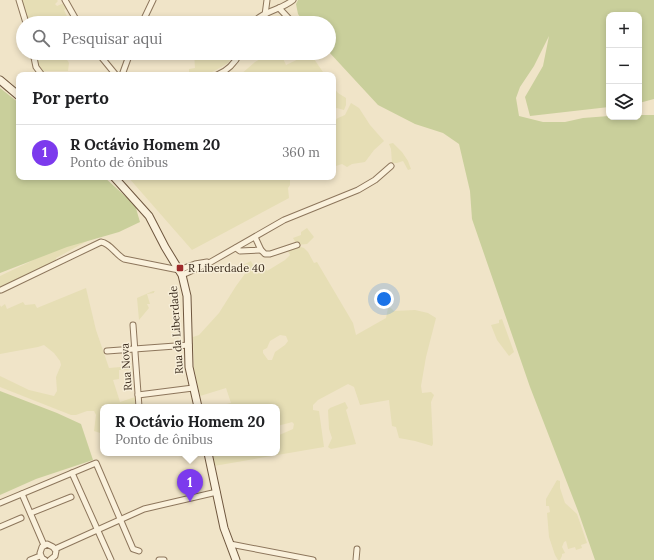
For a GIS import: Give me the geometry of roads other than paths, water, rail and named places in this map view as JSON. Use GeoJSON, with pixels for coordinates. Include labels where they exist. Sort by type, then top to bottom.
{"type":"FeatureCollection","features":[{"type":"Feature","properties":{"kind":"street"},"geometry":{"type":"LineString","coordinates":[[19,0],[24,16]]}},
{"type":"Feature","properties":{"kind":"street"},"geometry":{"type":"LineString","coordinates":[[65,0],[74,16]]}},
{"type":"Feature","properties":{"kind":"street"},"geometry":{"type":"LineString","coordinates":[[145,16],[153,0]]}},
{"type":"Feature","properties":{"kind":"street"},"geometry":{"type":"LineString","coordinates":[[265,14],[267,0]]}},
{"type":"Feature","properties":{"kind":"street"},"geometry":{"type":"LineString","coordinates":[[262,16],[288,4],[293,0]]}},
{"type":"Feature","properties":{"kind":"street"},"geometry":{"type":"LineString","coordinates":[[279,8],[286,16]]}},
{"type":"Feature","properties":{"kind":"street"},"geometry":{"type":"LineString","coordinates":[[34,60],[36,67],[40,72]]}},
{"type":"Feature","properties":{"kind":"street"},"geometry":{"type":"LineString","coordinates":[[104,60],[114,72]]}},
{"type":"Feature","properties":{"kind":"street"},"geometry":{"type":"LineString","coordinates":[[123,72],[127,60]]}},
{"type":"Feature","properties":{"kind":"street"},"geometry":{"type":"LineString","coordinates":[[221,72],[235,60]]}},
{"type":"Feature","properties":{"kind":"street"},"geometry":{"type":"LineString","coordinates":[[0,80],[16,93]]}},
{"type":"Feature","properties":{"kind":"street"},"geometry":{"type":"LineString","coordinates":[[1,290],[101,242],[106,243],[124,259],[181,272],[195,264],[212,262],[286,219],[358,190],[375,180],[391,166]]}},
{"type":"Feature","properties":{"kind":"street","name":"Rua da Liberdade"},"geometry":{"type":"LineString","coordinates":[[117,180],[148,216],[181,272],[187,296],[189,367],[197,404]]}},
{"type":"Feature","properties":{"kind":"street"},"geometry":{"type":"LineString","coordinates":[[255,237],[264,254],[270,254],[297,245]]}},
{"type":"Feature","properties":{"kind":"street"},"geometry":{"type":"LineString","coordinates":[[236,248],[240,251],[261,250]]}},
{"type":"Feature","properties":{"kind":"street","name":"Rua Nova"},"geometry":{"type":"LineString","coordinates":[[133,325],[139,404]]}},
{"type":"Feature","properties":{"kind":"street"},"geometry":{"type":"LineString","coordinates":[[107,351],[188,345]]}},
{"type":"Feature","properties":{"kind":"street"},"geometry":{"type":"LineString","coordinates":[[138,394],[193,388]]}},
{"type":"Feature","properties":{"kind":"street"},"geometry":{"type":"LineString","coordinates":[[209,456],[224,528],[236,560]]}},
{"type":"Feature","properties":{"kind":"street"},"geometry":{"type":"LineString","coordinates":[[0,503],[96,463],[133,549],[139,551]]}},
{"type":"Feature","properties":{"kind":"street"},"geometry":{"type":"LineString","coordinates":[[72,473],[111,560]]}},
{"type":"Feature","properties":{"kind":"street"},"geometry":{"type":"LineString","coordinates":[[55,549],[144,509],[217,492]]}},
{"type":"Feature","properties":{"kind":"street"},"geometry":{"type":"LineString","coordinates":[[22,494],[44,545]]}},
{"type":"Feature","properties":{"kind":"street"},"geometry":{"type":"LineString","coordinates":[[31,513],[71,497]]}},
{"type":"Feature","properties":{"kind":"street"},"geometry":{"type":"LineString","coordinates":[[0,527],[21,518]]}},
{"type":"Feature","properties":{"kind":"street"},"geometry":{"type":"LineString","coordinates":[[230,544],[313,560]]}},
{"type":"Feature","properties":{"kind":"street"},"geometry":{"type":"LineString","coordinates":[[44,545],[50,545],[55,549]]}},
{"type":"Feature","properties":{"kind":"street"},"geometry":{"type":"LineString","coordinates":[[40,556],[40,550],[44,545]]}},
{"type":"Feature","properties":{"kind":"street"},"geometry":{"type":"LineString","coordinates":[[50,560],[55,556],[55,549]]}},
{"type":"Feature","properties":{"kind":"street"},"geometry":{"type":"LineString","coordinates":[[356,560],[357,549]]}},
{"type":"Feature","properties":{"kind":"street"},"geometry":{"type":"LineString","coordinates":[[30,560],[40,556]]}},
{"type":"Feature","properties":{"kind":"street"},"geometry":{"type":"LineString","coordinates":[[40,556],[45,560]]}},
{"type":"Feature","properties":{"kind":"street"},"geometry":{"type":"LineString","coordinates":[[159,560],[164,560]]}},
{"type":"Feature","properties":{"kind":"place","name":"R Liberdade 40"},"geometry":{"type":"Point","coordinates":[180,268]}},
{"type":"Feature","properties":{"kind":"place","name":"R Octávio Homem 20"},"geometry":{"type":"Point","coordinates":[190,502]}}]}
